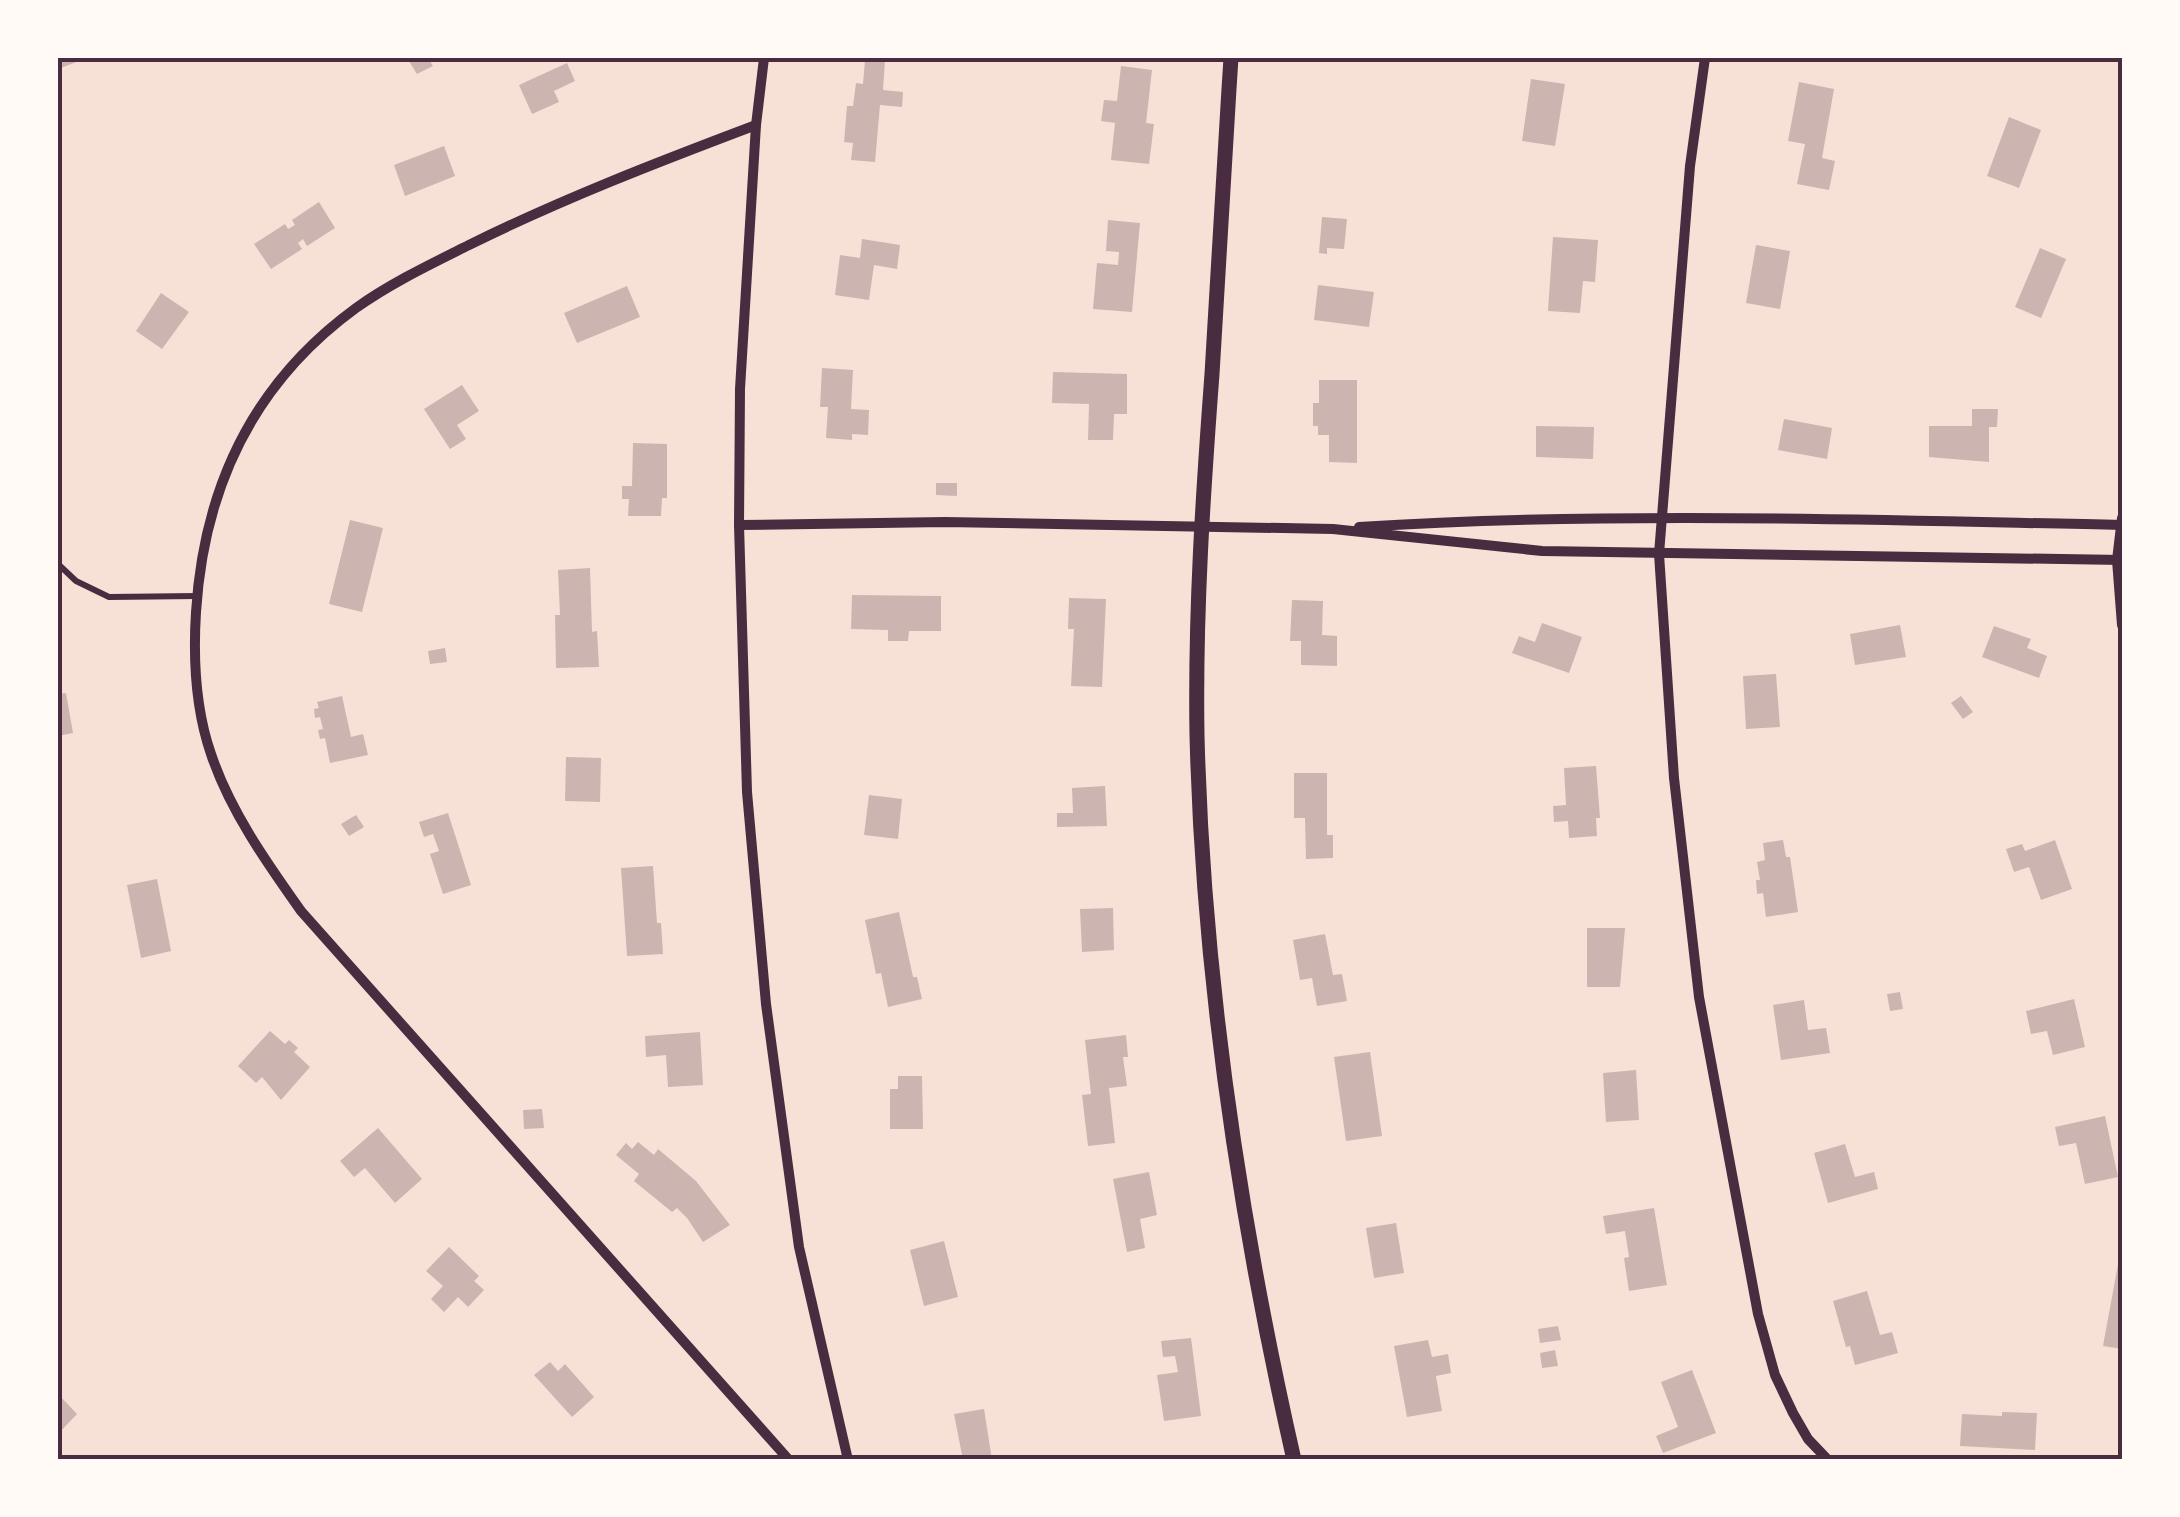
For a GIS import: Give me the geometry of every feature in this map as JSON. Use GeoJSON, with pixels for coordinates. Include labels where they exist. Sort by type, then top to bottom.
{"type":"FeatureCollection","features":[{"type":"Feature","properties":{"kind":"street"},"geometry":{"type":"LineString","coordinates":[[764,58],[756,125],[740,389],[747,792],[766,1004],[798,1247],[848,1460]]}},
{"type":"Feature","properties":{"kind":"street"},"geometry":{"type":"LineString","coordinates":[[1231,58],[1200,526],[1198,737],[1212,956],[1229,1118],[1253,1272],[1294,1460]]}},
{"type":"Feature","properties":{"kind":"street"},"geometry":{"type":"LineString","coordinates":[[1706,58],[1690,166],[1659,554],[1686,892],[1741,1234],[1775,1374],[1808,1439],[1828,1460]]}},
{"type":"Feature","properties":{"kind":"street"},"geometry":{"type":"LineString","coordinates":[[756,125],[616,177],[421,268],[358,307],[307,348],[274,386],[255,416],[225,476],[207,524],[199,564],[194,674],[202,726],[230,797],[269,866],[311,923],[789,1460]]}},
{"type":"Feature","properties":{"kind":"street"},"geometry":{"type":"LineString","coordinates":[[1333,529],[1446,522],[1664,518],[2122,523],[2122,624]]}},
{"type":"Feature","properties":{"kind":"street"},"geometry":{"type":"LineString","coordinates":[[740,525],[945,522],[1333,529],[1542,551],[2120,560]]}},
{"type":"Feature","properties":{"kind":"lane"},"geometry":{"type":"LineString","coordinates":[[58,564],[76,581],[109,597],[197,596]]}},
{"type":"Feature","properties":{"kind":"building"},"geometry":{"type":"Polygon","coordinates":[[[58,58],[87,58],[58,69],[58,58]]]}},
{"type":"Feature","properties":{"kind":"building"},"geometry":{"type":"Polygon","coordinates":[[[407,58],[428,58],[433,66],[417,74],[407,58]]]}},
{"type":"Feature","properties":{"kind":"building"},"geometry":{"type":"Polygon","coordinates":[[[865,60],[885,61],[883,90],[903,92],[902,107],[880,105],[875,162],[851,160],[853,143],[844,142],[847,106],[853,106],[856,83],[863,84],[865,60]]]}},
{"type":"Feature","properties":{"kind":"building"},"geometry":{"type":"Polygon","coordinates":[[[567,63],[575,81],[554,91],[559,102],[532,114],[519,85],[567,63]]]}},
{"type":"Feature","properties":{"kind":"building"},"geometry":{"type":"Polygon","coordinates":[[[1121,66],[1152,70],[1146,123],[1154,124],[1149,164],[1111,160],[1115,123],[1101,121],[1104,100],[1117,101],[1121,66]]]}},
{"type":"Feature","properties":{"kind":"building"},"geometry":{"type":"Polygon","coordinates":[[[1531,79],[1565,84],[1555,146],[1522,141],[1531,79]]]}},
{"type":"Feature","properties":{"kind":"building"},"geometry":{"type":"Polygon","coordinates":[[[1799,82],[1834,89],[1822,158],[1835,161],[1829,190],[1797,184],[1805,144],[1788,141],[1799,82]]]}},
{"type":"Feature","properties":{"kind":"building"},"geometry":{"type":"Polygon","coordinates":[[[2009,117],[2041,130],[2019,188],[1987,176],[2009,117]]]}},
{"type":"Feature","properties":{"kind":"building"},"geometry":{"type":"Polygon","coordinates":[[[444,146],[455,176],[405,196],[394,165],[444,146]]]}},
{"type":"Feature","properties":{"kind":"building"},"geometry":{"type":"Polygon","coordinates":[[[319,202],[335,228],[307,246],[303,239],[298,243],[302,249],[271,269],[254,244],[285,224],[288,229],[295,225],[292,220],[319,202]]]}},
{"type":"Feature","properties":{"kind":"building"},"geometry":{"type":"Polygon","coordinates":[[[1322,217],[1347,219],[1344,249],[1327,248],[1327,254],[1319,253],[1322,217]]]}},
{"type":"Feature","properties":{"kind":"building"},"geometry":{"type":"Polygon","coordinates":[[[1108,220],[1140,223],[1132,312],[1093,309],[1097,263],[1118,265],[1119,252],[1106,251],[1108,220]]]}},
{"type":"Feature","properties":{"kind":"building"},"geometry":{"type":"Polygon","coordinates":[[[1553,237],[1598,240],[1595,282],[1583,281],[1580,313],[1548,311],[1553,237]]]}},
{"type":"Feature","properties":{"kind":"building"},"geometry":{"type":"Polygon","coordinates":[[[862,239],[900,245],[897,269],[874,265],[869,300],[835,295],[840,255],[860,258],[862,239]]]}},
{"type":"Feature","properties":{"kind":"building"},"geometry":{"type":"Polygon","coordinates":[[[1756,245],[1790,251],[1780,309],[1746,303],[1756,245]]]}},
{"type":"Feature","properties":{"kind":"building"},"geometry":{"type":"Polygon","coordinates":[[[2040,248],[2066,259],[2041,318],[2015,307],[2040,248]]]}},
{"type":"Feature","properties":{"kind":"building"},"geometry":{"type":"Polygon","coordinates":[[[1318,285],[1374,292],[1369,327],[1314,320],[1318,285]]]}},
{"type":"Feature","properties":{"kind":"building"},"geometry":{"type":"Polygon","coordinates":[[[627,286],[640,317],[577,343],[564,313],[627,286]]]}},
{"type":"Feature","properties":{"kind":"building"},"geometry":{"type":"Polygon","coordinates":[[[161,293],[189,312],[162,349],[136,331],[161,293]]]}},
{"type":"Feature","properties":{"kind":"building"},"geometry":{"type":"Polygon","coordinates":[[[822,368],[853,370],[851,409],[869,410],[868,435],[852,434],[852,440],[826,438],[828,407],[820,407],[822,368]]]}},
{"type":"Feature","properties":{"kind":"building"},"geometry":{"type":"Polygon","coordinates":[[[1053,372],[1127,374],[1127,414],[1114,414],[1113,440],[1088,440],[1089,404],[1052,403],[1053,372]]]}},
{"type":"Feature","properties":{"kind":"building"},"geometry":{"type":"Polygon","coordinates":[[[1319,380],[1357,380],[1357,463],[1329,462],[1329,435],[1318,435],[1318,426],[1313,426],[1319,380]]]}},
{"type":"Feature","properties":{"kind":"building"},"geometry":{"type":"Polygon","coordinates":[[[462,385],[479,411],[457,425],[466,439],[450,449],[424,409],[462,385]]]}},
{"type":"Feature","properties":{"kind":"building"},"geometry":{"type":"Polygon","coordinates":[[[1972,409],[1998,409],[1997,427],[1989,427],[1989,462],[1929,457],[1929,426],[1972,426],[1972,409]]]}},
{"type":"Feature","properties":{"kind":"building"},"geometry":{"type":"Polygon","coordinates":[[[1784,419],[1832,428],[1827,459],[1778,450],[1784,419]]]}},
{"type":"Feature","properties":{"kind":"building"},"geometry":{"type":"Polygon","coordinates":[[[1536,426],[1594,427],[1593,459],[1536,457],[1536,426]]]}},
{"type":"Feature","properties":{"kind":"building"},"geometry":{"type":"Polygon","coordinates":[[[633,443],[667,444],[667,498],[662,498],[661,516],[628,516],[629,499],[622,499],[622,486],[632,486],[633,443]]]}},
{"type":"Feature","properties":{"kind":"building"},"geometry":{"type":"Polygon","coordinates":[[[936,483],[957,483],[957,496],[936,495],[936,483]]]}},
{"type":"Feature","properties":{"kind":"building"},"geometry":{"type":"Polygon","coordinates":[[[350,520],[383,528],[362,612],[329,604],[350,520]]]}},
{"type":"Feature","properties":{"kind":"building"},"geometry":{"type":"Polygon","coordinates":[[[590,568],[592,632],[597,631],[599,667],[556,668],[558,570],[590,568]]]}},
{"type":"Feature","properties":{"kind":"building"},"geometry":{"type":"Polygon","coordinates":[[[852,595],[941,596],[941,631],[909,631],[908,641],[888,641],[888,630],[851,629],[852,595]]]}},
{"type":"Feature","properties":{"kind":"building"},"geometry":{"type":"Polygon","coordinates":[[[1069,598],[1106,599],[1102,687],[1071,686],[1074,629],[1068,629],[1069,598]]]}},
{"type":"Feature","properties":{"kind":"building"},"geometry":{"type":"Polygon","coordinates":[[[1292,600],[1323,601],[1322,635],[1337,636],[1337,666],[1301,665],[1301,641],[1290,641],[1292,600]]]}},
{"type":"Feature","properties":{"kind":"building"},"geometry":{"type":"Polygon","coordinates":[[[1542,623],[1582,637],[1569,673],[1512,653],[1519,636],[1535,642],[1542,623]]]}},
{"type":"Feature","properties":{"kind":"building"},"geometry":{"type":"Polygon","coordinates":[[[1900,625],[1906,657],[1855,665],[1850,634],[1900,625]]]}},
{"type":"Feature","properties":{"kind":"building"},"geometry":{"type":"Polygon","coordinates":[[[1994,626],[2031,639],[2027,648],[2047,656],[2039,678],[1982,657],[1994,626]]]}},
{"type":"Feature","properties":{"kind":"building"},"geometry":{"type":"Polygon","coordinates":[[[445,648],[447,662],[430,664],[428,651],[445,648]]]}},
{"type":"Feature","properties":{"kind":"building"},"geometry":{"type":"Polygon","coordinates":[[[1776,674],[1780,727],[1746,729],[1743,676],[1776,674]]]}},
{"type":"Feature","properties":{"kind":"building"},"geometry":{"type":"Polygon","coordinates":[[[66,693],[73,733],[58,736],[58,694],[66,693]]]}},
{"type":"Feature","properties":{"kind":"building"},"geometry":{"type":"Polygon","coordinates":[[[342,696],[351,737],[363,734],[368,755],[330,763],[325,738],[320,739],[318,730],[323,729],[320,717],[315,718],[314,709],[319,708],[317,702],[342,696]]]}},
{"type":"Feature","properties":{"kind":"building"},"geometry":{"type":"Polygon","coordinates":[[[1961,696],[1973,712],[1963,719],[1951,703],[1961,696]]]}},
{"type":"Feature","properties":{"kind":"building"},"geometry":{"type":"Polygon","coordinates":[[[566,757],[601,758],[600,802],[565,801],[566,757]]]}},
{"type":"Feature","properties":{"kind":"building"},"geometry":{"type":"Polygon","coordinates":[[[1596,766],[1600,818],[1596,818],[1597,836],[1569,838],[1568,821],[1554,822],[1553,806],[1566,805],[1564,768],[1596,766]]]}},
{"type":"Feature","properties":{"kind":"building"},"geometry":{"type":"Polygon","coordinates":[[[1294,773],[1327,773],[1327,835],[1333,835],[1333,858],[1306,859],[1305,818],[1294,818],[1294,773]]]}},
{"type":"Feature","properties":{"kind":"building"},"geometry":{"type":"Polygon","coordinates":[[[1105,786],[1107,826],[1057,827],[1057,813],[1073,813],[1072,788],[1105,786]]]}},
{"type":"Feature","properties":{"kind":"building"},"geometry":{"type":"Polygon","coordinates":[[[869,795],[902,799],[898,839],[864,835],[869,795]]]}},
{"type":"Feature","properties":{"kind":"building"},"geometry":{"type":"Polygon","coordinates":[[[448,813],[471,885],[443,894],[430,854],[439,851],[433,834],[424,837],[419,822],[448,813]]]}},
{"type":"Feature","properties":{"kind":"building"},"geometry":{"type":"Polygon","coordinates":[[[356,815],[364,827],[349,836],[341,824],[356,815]]]}},
{"type":"Feature","properties":{"kind":"building"},"geometry":{"type":"Polygon","coordinates":[[[1783,840],[1786,857],[1790,857],[1798,912],[1766,917],[1763,893],[1757,894],[1757,862],[1765,860],[1763,843],[1783,840]]]}},
{"type":"Feature","properties":{"kind":"building"},"geometry":{"type":"Polygon","coordinates":[[[2055,840],[2072,889],[2041,900],[2029,867],[2014,872],[2006,849],[2022,844],[2025,851],[2055,840]]]}},
{"type":"Feature","properties":{"kind":"building"},"geometry":{"type":"Polygon","coordinates":[[[653,866],[663,954],[627,956],[621,868],[653,866]]]}},
{"type":"Feature","properties":{"kind":"building"},"geometry":{"type":"Polygon","coordinates":[[[157,879],[171,951],[141,958],[127,885],[157,879]]]}},
{"type":"Feature","properties":{"kind":"building"},"geometry":{"type":"Polygon","coordinates":[[[1113,908],[1114,950],[1082,952],[1080,909],[1113,908]]]}},
{"type":"Feature","properties":{"kind":"building"},"geometry":{"type":"Polygon","coordinates":[[[899,912],[913,977],[917,977],[922,999],[888,1007],[881,973],[876,974],[865,920],[899,912]]]}},
{"type":"Feature","properties":{"kind":"building"},"geometry":{"type":"Polygon","coordinates":[[[1587,928],[1625,928],[1620,987],[1587,987],[1587,928]]]}},
{"type":"Feature","properties":{"kind":"building"},"geometry":{"type":"Polygon","coordinates":[[[1325,934],[1333,975],[1342,974],[1347,1001],[1317,1006],[1312,978],[1300,980],[1293,940],[1325,934]]]}},
{"type":"Feature","properties":{"kind":"building"},"geometry":{"type":"Polygon","coordinates":[[[1900,992],[1903,1009],[1890,1011],[1887,994],[1900,992]]]}},
{"type":"Feature","properties":{"kind":"building"},"geometry":{"type":"Polygon","coordinates":[[[2074,999],[2085,1047],[2053,1055],[2047,1031],[2031,1034],[2026,1011],[2074,999]]]}},
{"type":"Feature","properties":{"kind":"building"},"geometry":{"type":"Polygon","coordinates":[[[1804,1000],[1808,1030],[1826,1028],[1830,1053],[1781,1060],[1773,1005],[1804,1000]]]}},
{"type":"Feature","properties":{"kind":"building"},"geometry":{"type":"Polygon","coordinates":[[[270,1031],[285,1044],[289,1040],[298,1048],[294,1052],[310,1067],[281,1100],[262,1077],[256,1083],[238,1066],[270,1031]]]}},
{"type":"Feature","properties":{"kind":"building"},"geometry":{"type":"Polygon","coordinates":[[[700,1032],[703,1085],[668,1087],[666,1055],[646,1057],[645,1036],[700,1032]]]}},
{"type":"Feature","properties":{"kind":"building"},"geometry":{"type":"Polygon","coordinates":[[[1126,1035],[1128,1057],[1123,1057],[1127,1086],[1109,1088],[1115,1143],[1088,1146],[1082,1095],[1091,1094],[1085,1040],[1126,1035]]]}},
{"type":"Feature","properties":{"kind":"building"},"geometry":{"type":"Polygon","coordinates":[[[1370,1052],[1382,1136],[1346,1141],[1334,1057],[1370,1052]]]}},
{"type":"Feature","properties":{"kind":"building"},"geometry":{"type":"Polygon","coordinates":[[[1636,1070],[1639,1120],[1606,1122],[1603,1073],[1636,1070]]]}},
{"type":"Feature","properties":{"kind":"building"},"geometry":{"type":"Polygon","coordinates":[[[898,1076],[922,1076],[923,1129],[890,1129],[890,1089],[898,1089],[898,1076]]]}},
{"type":"Feature","properties":{"kind":"building"},"geometry":{"type":"Polygon","coordinates":[[[542,1109],[544,1128],[524,1129],[523,1110],[542,1109]]]}},
{"type":"Feature","properties":{"kind":"building"},"geometry":{"type":"Polygon","coordinates":[[[2105,1116],[2118,1177],[2085,1184],[2076,1143],[2059,1146],[2055,1127],[2105,1116]]]}},
{"type":"Feature","properties":{"kind":"building"},"geometry":{"type":"Polygon","coordinates":[[[378,1128],[422,1179],[395,1203],[365,1168],[354,1177],[340,1161],[378,1128]]]}},
{"type":"Feature","properties":{"kind":"building"},"geometry":{"type":"Polygon","coordinates":[[[638,1142],[654,1155],[658,1149],[696,1181],[730,1225],[703,1242],[677,1208],[672,1212],[634,1181],[639,1174],[616,1155],[626,1143],[632,1149],[638,1142]]]}},
{"type":"Feature","properties":{"kind":"building"},"geometry":{"type":"Polygon","coordinates":[[[1845,1144],[1855,1177],[1874,1172],[1878,1189],[1828,1203],[1814,1153],[1845,1144]]]}},
{"type":"Feature","properties":{"kind":"building"},"geometry":{"type":"Polygon","coordinates":[[[1149,1172],[1157,1215],[1140,1219],[1145,1248],[1127,1252],[1113,1179],[1149,1172]]]}},
{"type":"Feature","properties":{"kind":"building"},"geometry":{"type":"Polygon","coordinates":[[[1654,1208],[1667,1285],[1629,1291],[1625,1231],[1606,1234],[1603,1216],[1654,1208]]]}},
{"type":"Feature","properties":{"kind":"building"},"geometry":{"type":"Polygon","coordinates":[[[1396,1223],[1404,1273],[1374,1278],[1366,1228],[1396,1223]]]}},
{"type":"Feature","properties":{"kind":"building"},"geometry":{"type":"Polygon","coordinates":[[[944,1241],[958,1297],[924,1306],[910,1250],[944,1241]]]}},
{"type":"Feature","properties":{"kind":"building"},"geometry":{"type":"Polygon","coordinates":[[[449,1247],[479,1276],[474,1281],[484,1290],[468,1307],[458,1297],[444,1312],[431,1299],[443,1286],[426,1271],[449,1247]]]}},
{"type":"Feature","properties":{"kind":"building"},"geometry":{"type":"Polygon","coordinates":[[[2122,1248],[2122,1349],[2103,1346],[2122,1248]]]}},
{"type":"Feature","properties":{"kind":"building"},"geometry":{"type":"Polygon","coordinates":[[[1867,1291],[1880,1335],[1892,1332],[1898,1353],[1855,1365],[1833,1301],[1867,1291]]]}},
{"type":"Feature","properties":{"kind":"building"},"geometry":{"type":"Polygon","coordinates":[[[1558,1326],[1561,1340],[1540,1343],[1538,1329],[1558,1326]]]}},
{"type":"Feature","properties":{"kind":"building"},"geometry":{"type":"Polygon","coordinates":[[[1191,1338],[1201,1416],[1164,1421],[1157,1375],[1178,1372],[1175,1356],[1163,1357],[1161,1341],[1191,1338]]]}},
{"type":"Feature","properties":{"kind":"building"},"geometry":{"type":"Polygon","coordinates":[[[1428,1340],[1432,1357],[1448,1354],[1451,1373],[1436,1376],[1442,1411],[1407,1417],[1394,1346],[1428,1340]]]}},
{"type":"Feature","properties":{"kind":"building"},"geometry":{"type":"Polygon","coordinates":[[[1555,1350],[1558,1366],[1542,1368],[1540,1353],[1555,1350]]]}},
{"type":"Feature","properties":{"kind":"building"},"geometry":{"type":"Polygon","coordinates":[[[550,1362],[558,1371],[565,1364],[594,1397],[572,1417],[534,1375],[550,1362]]]}},
{"type":"Feature","properties":{"kind":"building"},"geometry":{"type":"Polygon","coordinates":[[[1692,1370],[1716,1433],[1663,1453],[1656,1436],[1678,1427],[1661,1382],[1692,1370]]]}},
{"type":"Feature","properties":{"kind":"building"},"geometry":{"type":"Polygon","coordinates":[[[58,1394],[77,1414],[58,1434],[58,1394]]]}},
{"type":"Feature","properties":{"kind":"building"},"geometry":{"type":"Polygon","coordinates":[[[984,1409],[992,1460],[963,1460],[954,1414],[984,1409]]]}},
{"type":"Feature","properties":{"kind":"building"},"geometry":{"type":"Polygon","coordinates":[[[2002,1412],[2037,1413],[2035,1450],[1960,1446],[1962,1414],[2002,1416],[2002,1412]]]}}]}
